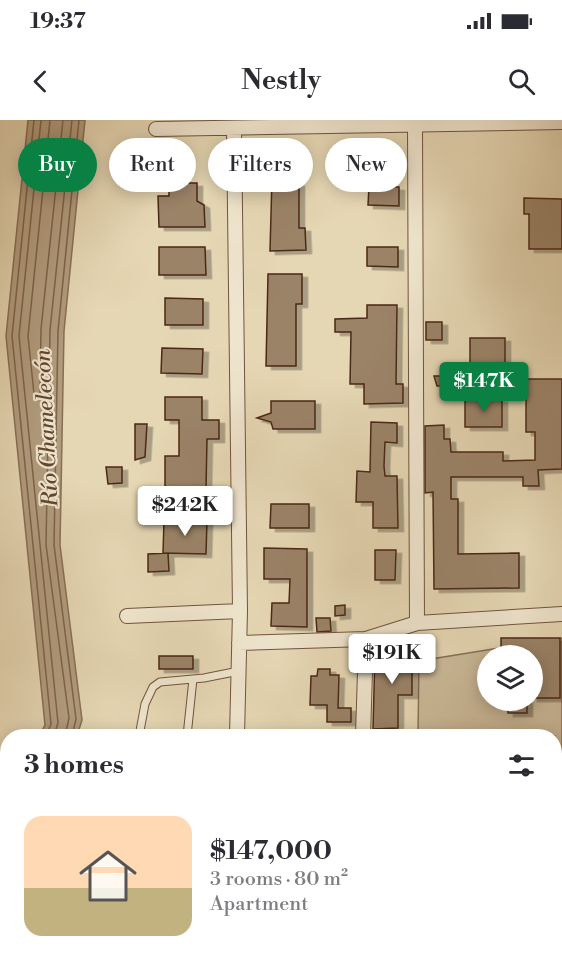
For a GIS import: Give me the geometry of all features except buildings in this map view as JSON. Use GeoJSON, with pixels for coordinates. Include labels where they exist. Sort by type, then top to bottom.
{"type":"FeatureCollection","features":[{"type":"Feature","properties":{"kind":"street"},"geometry":{"type":"LineString","coordinates":[[156,129],[389,123],[415,125],[562,122]]}},
{"type":"Feature","properties":{"kind":"street"},"geometry":{"type":"LineString","coordinates":[[415,125],[417,623]]}},
{"type":"Feature","properties":{"kind":"street"},"geometry":{"type":"LineString","coordinates":[[234,128],[240,611],[237,729]]}},
{"type":"Feature","properties":{"kind":"street"},"geometry":{"type":"LineString","coordinates":[[127,616],[240,611]]}},
{"type":"Feature","properties":{"kind":"street"},"geometry":{"type":"LineString","coordinates":[[239,643],[366,639],[417,623],[562,615]]}},
{"type":"Feature","properties":{"kind":"street"},"geometry":{"type":"LineString","coordinates":[[363,729],[366,639]]}},
{"type":"Feature","properties":{"kind":"lane"},"geometry":{"type":"LineString","coordinates":[[140,729],[145,704],[153,687],[160,682],[238,671]]}},
{"type":"Feature","properties":{"kind":"lane"},"geometry":{"type":"LineString","coordinates":[[188,729],[193,679]]}},
{"type":"Feature","properties":{"kind":"shaded area"},"geometry":{"type":"Polygon","coordinates":[[[562,638],[562,729],[418,729],[419,661],[477,652],[477,711],[543,711],[543,645],[518,645],[562,638]]]}},
{"type":"Feature","properties":{"kind":"water"},"geometry":{"type":"Polygon","coordinates":[[[28,120],[85,120],[83,138],[26,138],[28,120]]]}},
{"type":"Feature","properties":{"kind":"water","name":"Río Chamelecón"},"geometry":{"type":"Polygon","coordinates":[[[21,192],[78,192],[64,331],[60,545],[82,720],[79,729],[43,729],[45,725],[6,336],[21,192]]]}}]}
